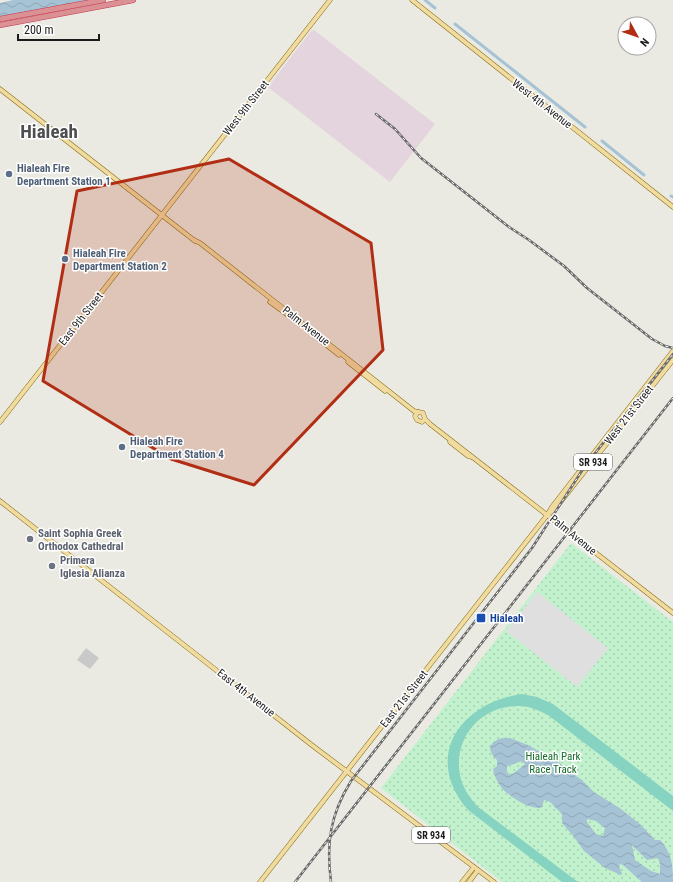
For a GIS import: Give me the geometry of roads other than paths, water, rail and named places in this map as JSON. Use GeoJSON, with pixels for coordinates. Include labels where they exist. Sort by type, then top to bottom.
{"type":"FeatureCollection","features":[{"type":"Feature","properties":{"kind":"highway"},"geometry":{"type":"LineString","coordinates":[[1,24],[7,21],[29,17],[35,13],[103,0]]}},
{"type":"Feature","properties":{"kind":"highway"},"geometry":{"type":"LineString","coordinates":[[1,24],[133,0]]}},
{"type":"Feature","properties":{"kind":"main road","name":"West 9th Street"},"geometry":{"type":"LineString","coordinates":[[162,216],[330,0]]}},
{"type":"Feature","properties":{"kind":"main road","name":"West 4th Avenue"},"geometry":{"type":"LineString","coordinates":[[412,0],[673,207]]}},
{"type":"Feature","properties":{"kind":"main road","name":"Palm Avenue"},"geometry":{"type":"LineString","coordinates":[[0,88],[194,240],[198,245],[417,414]]}},
{"type":"Feature","properties":{"kind":"main road","name":"East 9th Street"},"geometry":{"type":"LineString","coordinates":[[0,422],[162,216]]}},
{"type":"Feature","properties":{"kind":"main road","name":"West 21st Street"},"geometry":{"type":"LineString","coordinates":[[548,514],[552,506],[673,351]]}},
{"type":"Feature","properties":{"kind":"main road","name":"West 21st Street"},"geometry":{"type":"LineString","coordinates":[[548,514],[554,510],[673,360]]}},
{"type":"Feature","properties":{"kind":"main road"},"geometry":{"type":"LineString","coordinates":[[417,414],[424,414],[424,420],[417,420],[417,414]]}},
{"type":"Feature","properties":{"kind":"main road","name":"Palm Avenue"},"geometry":{"type":"LineString","coordinates":[[424,420],[468,456],[473,457],[514,490],[548,514],[673,613]]}},
{"type":"Feature","properties":{"kind":"main road","name":"East 4th Avenue"},"geometry":{"type":"LineString","coordinates":[[0,501],[347,771],[494,882]]}},
{"type":"Feature","properties":{"kind":"main road","name":"East 21st Street"},"geometry":{"type":"LineString","coordinates":[[260,882],[548,514]]}},
{"type":"Feature","properties":{"kind":"main road"},"geometry":{"type":"LineString","coordinates":[[462,882],[474,867]]}},
{"type":"Feature","properties":{"kind":"main road"},"geometry":{"type":"LineString","coordinates":[[469,882],[478,870]]}},
{"type":"Feature","properties":{"kind":"water"},"geometry":{"type":"Polygon","coordinates":[[[13,0],[89,0],[0,17],[0,3],[13,0]]]}},
{"type":"Feature","properties":{"kind":"water"},"geometry":{"type":"Polygon","coordinates":[[[502,738],[510,738],[528,745],[557,761],[582,780],[594,792],[621,809],[641,825],[655,840],[660,840],[667,849],[671,860],[673,882],[642,882],[620,864],[621,875],[605,868],[584,851],[562,823],[562,814],[550,802],[544,800],[542,807],[532,807],[520,802],[504,790],[498,783],[495,776],[493,769],[497,766],[497,760],[491,753],[490,749],[491,745],[495,741],[502,738]],[[522,761],[507,766],[509,775],[525,764],[522,761]],[[587,819],[587,822],[596,834],[603,836],[605,828],[596,821],[587,819]],[[632,845],[635,860],[651,871],[660,874],[660,864],[658,858],[647,860],[632,845]]]}},
{"type":"Feature","properties":{"kind":"waterway"},"geometry":{"type":"LineString","coordinates":[[425,0],[435,8]]}},
{"type":"Feature","properties":{"kind":"waterway"},"geometry":{"type":"LineString","coordinates":[[455,24],[585,127]]}},
{"type":"Feature","properties":{"kind":"waterway"},"geometry":{"type":"LineString","coordinates":[[602,141],[644,175]]}},
{"type":"Feature","properties":{"kind":"railway"},"geometry":{"type":"LineString","coordinates":[[376,114],[395,129],[421,158],[509,227],[564,266],[587,288],[652,339],[665,346],[673,348]]}},
{"type":"Feature","properties":{"kind":"railway"},"geometry":{"type":"LineString","coordinates":[[331,882],[329,855],[331,830],[338,806],[351,781],[532,548],[585,466],[673,354]]}},
{"type":"Feature","properties":{"kind":"railway"},"geometry":{"type":"LineString","coordinates":[[295,882],[673,398]]}},
{"type":"Feature","properties":{"kind":"place","name":"Hialeah Fire Department Station 1"},"geometry":{"type":"Point","coordinates":[9,174]}},
{"type":"Feature","properties":{"kind":"place","name":"Hialeah Fire Department Station 2"},"geometry":{"type":"Point","coordinates":[65,259]}},
{"type":"Feature","properties":{"kind":"place","name":"Hialeah Fire Department Station 4"},"geometry":{"type":"Point","coordinates":[122,447]}},
{"type":"Feature","properties":{"kind":"place","name":"Saint Sophia Greek Orthodox Cathedral"},"geometry":{"type":"Point","coordinates":[30,539]}},
{"type":"Feature","properties":{"kind":"place","name":"Primera Iglesia Alianza"},"geometry":{"type":"Point","coordinates":[52,566]}},
{"type":"Feature","properties":{"kind":"place","name":"Hialeah"},"geometry":{"type":"Point","coordinates":[481,618]}},
{"type":"Feature","properties":{"kind":"district","name":"Hialeah"},"geometry":{"type":"Point","coordinates":[49,131]}},
{"type":"Feature","properties":{"kind":"park label","name":"Hialeah Park Race Track"},"geometry":{"type":"Point","coordinates":[553,762]}}]}
